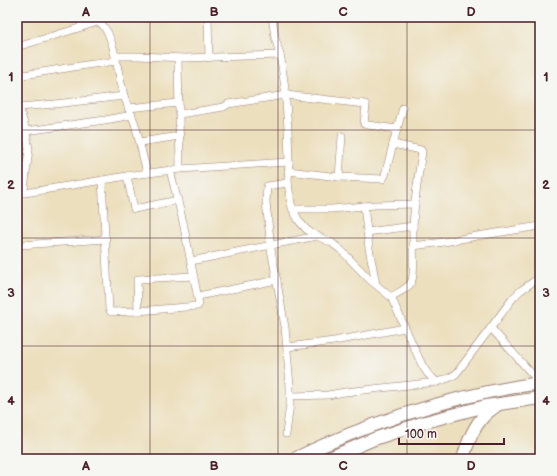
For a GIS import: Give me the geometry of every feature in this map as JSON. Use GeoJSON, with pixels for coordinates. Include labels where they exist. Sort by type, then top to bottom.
{"type":"FeatureCollection","features":[{"type":"Feature","properties":{"kind":"main road"},"geometry":{"type":"LineString","coordinates":[[294,459],[368,426],[421,409],[478,394],[540,383]]}},
{"type":"Feature","properties":{"kind":"main road"},"geometry":{"type":"LineString","coordinates":[[327,459],[399,430],[450,415],[486,406],[540,398]]}},
{"type":"Feature","properties":{"kind":"main road"},"geometry":{"type":"LineString","coordinates":[[462,459],[468,440],[475,428],[484,416],[497,405]]}},
{"type":"Feature","properties":{"kind":"street"},"geometry":{"type":"LineString","coordinates":[[80,17],[82,27]]}},
{"type":"Feature","properties":{"kind":"street"},"geometry":{"type":"LineString","coordinates":[[208,17],[209,58]]}},
{"type":"Feature","properties":{"kind":"street"},"geometry":{"type":"LineString","coordinates":[[272,17],[286,95],[289,162],[288,183],[293,210],[303,226],[310,232],[332,243],[341,250],[370,280],[391,297],[422,365],[428,374],[437,382]]}},
{"type":"Feature","properties":{"kind":"street"},"geometry":{"type":"LineString","coordinates":[[17,47],[97,22],[101,23],[108,33],[113,47],[124,96],[140,142],[147,173]]}},
{"type":"Feature","properties":{"kind":"street"},"geometry":{"type":"LineString","coordinates":[[17,76],[138,56],[209,58],[280,55]]}},
{"type":"Feature","properties":{"kind":"street"},"geometry":{"type":"LineString","coordinates":[[178,58],[180,169]]}},
{"type":"Feature","properties":{"kind":"street"},"geometry":{"type":"LineString","coordinates":[[180,114],[224,107],[228,104],[286,95],[365,104],[365,124],[396,129]]}},
{"type":"Feature","properties":{"kind":"street"},"geometry":{"type":"LineString","coordinates":[[20,107],[124,96]]}},
{"type":"Feature","properties":{"kind":"street"},"geometry":{"type":"LineString","coordinates":[[17,99],[20,107],[20,122],[26,131],[29,150],[24,190],[25,193],[170,170],[289,162]]}},
{"type":"Feature","properties":{"kind":"street"},"geometry":{"type":"LineString","coordinates":[[26,131],[105,120],[130,111],[179,103]]}},
{"type":"Feature","properties":{"kind":"street"},"geometry":{"type":"LineString","coordinates":[[288,171],[340,177],[383,179],[403,108]]}},
{"type":"Feature","properties":{"kind":"street"},"geometry":{"type":"LineString","coordinates":[[140,142],[180,136]]}},
{"type":"Feature","properties":{"kind":"street"},"geometry":{"type":"LineString","coordinates":[[340,177],[342,136]]}},
{"type":"Feature","properties":{"kind":"street"},"geometry":{"type":"LineString","coordinates":[[391,297],[408,287],[413,276],[413,226],[422,151],[393,144]]}},
{"type":"Feature","properties":{"kind":"street"},"geometry":{"type":"LineString","coordinates":[[102,180],[109,309],[111,312],[198,306],[198,296],[191,261],[170,170]]}},
{"type":"Feature","properties":{"kind":"street"},"geometry":{"type":"LineString","coordinates":[[127,176],[134,209],[178,200]]}},
{"type":"Feature","properties":{"kind":"street"},"geometry":{"type":"LineString","coordinates":[[286,434],[290,404],[287,347],[271,245],[266,202],[266,187],[268,185],[288,183]]}},
{"type":"Feature","properties":{"kind":"street"},"geometry":{"type":"LineString","coordinates":[[293,210],[416,204]]}},
{"type":"Feature","properties":{"kind":"street"},"geometry":{"type":"LineString","coordinates":[[364,206],[376,284]]}},
{"type":"Feature","properties":{"kind":"street"},"geometry":{"type":"LineString","coordinates":[[367,232],[413,226]]}},
{"type":"Feature","properties":{"kind":"street"},"geometry":{"type":"LineString","coordinates":[[413,246],[540,226]]}},
{"type":"Feature","properties":{"kind":"street"},"geometry":{"type":"LineString","coordinates":[[191,261],[317,236]]}},
{"type":"Feature","properties":{"kind":"street"},"geometry":{"type":"LineString","coordinates":[[20,245],[106,239]]}},
{"type":"Feature","properties":{"kind":"street"},"geometry":{"type":"LineString","coordinates":[[138,311],[138,279],[194,276]]}},
{"type":"Feature","properties":{"kind":"street"},"geometry":{"type":"LineString","coordinates":[[290,396],[328,395],[437,382],[449,378],[456,374],[513,298],[520,291],[540,277]]}},
{"type":"Feature","properties":{"kind":"street"},"geometry":{"type":"LineString","coordinates":[[198,296],[277,280]]}},
{"type":"Feature","properties":{"kind":"street"},"geometry":{"type":"LineString","coordinates":[[287,347],[334,341],[405,328]]}},
{"type":"Feature","properties":{"kind":"street"},"geometry":{"type":"LineString","coordinates":[[491,328],[540,383]]}}]}
